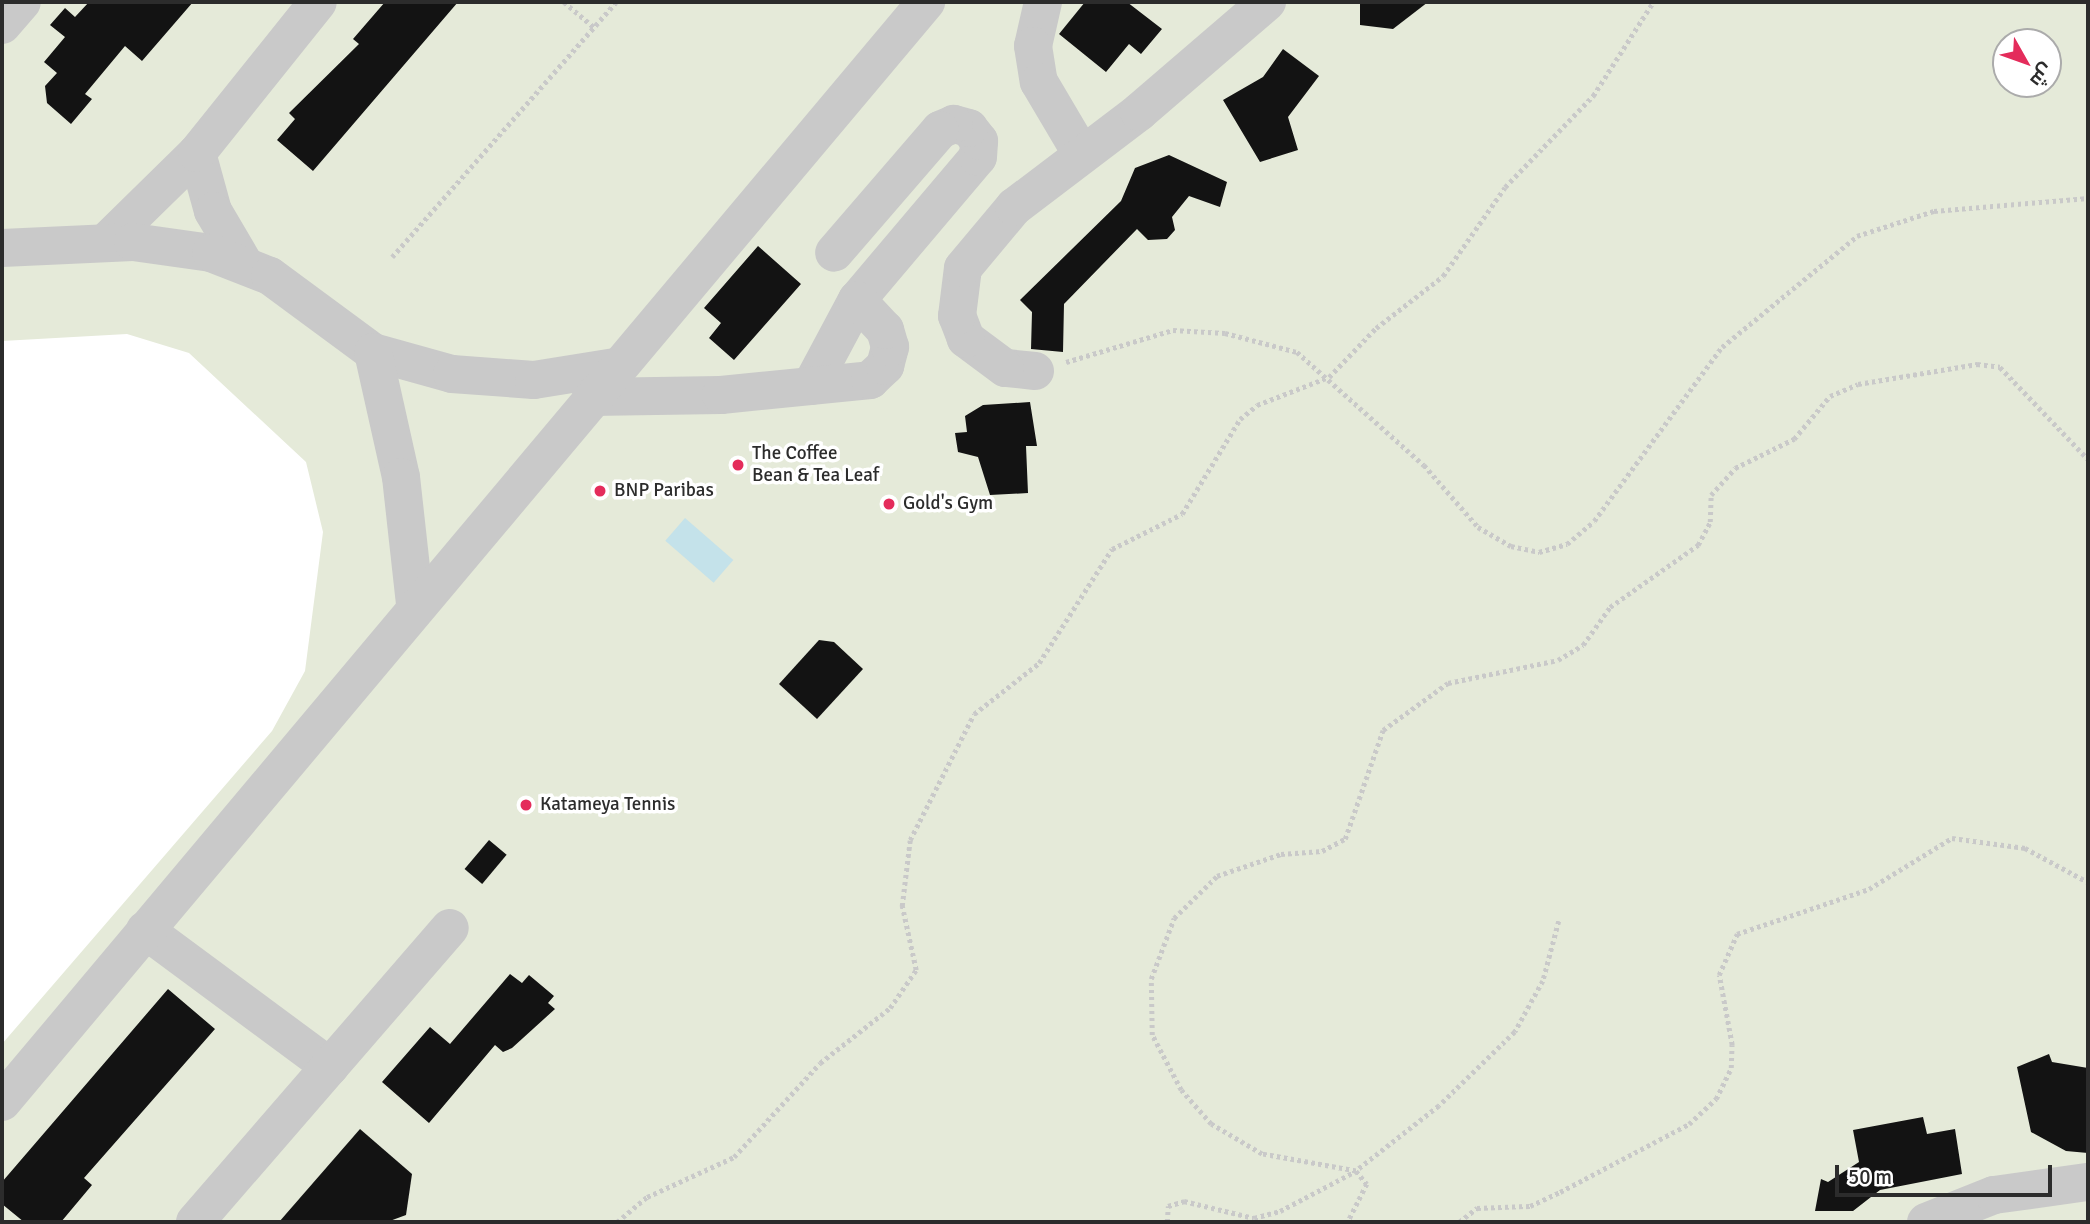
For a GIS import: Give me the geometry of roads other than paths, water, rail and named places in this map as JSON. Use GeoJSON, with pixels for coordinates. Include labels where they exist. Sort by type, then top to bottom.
{"type":"FeatureCollection","features":[{"type":"Feature","properties":{"kind":"street"},"geometry":{"type":"LineString","coordinates":[[2,25],[22,2]]}},
{"type":"Feature","properties":{"kind":"street"},"geometry":{"type":"LineString","coordinates":[[106,242],[197,153],[318,2]]}},
{"type":"Feature","properties":{"kind":"street"},"geometry":{"type":"LineString","coordinates":[[2,1102],[415,604],[926,2]]}},
{"type":"Feature","properties":{"kind":"street"},"geometry":{"type":"LineString","coordinates":[[1043,2],[1033,46],[1038,82],[1081,153]]}},
{"type":"Feature","properties":{"kind":"street"},"geometry":{"type":"LineString","coordinates":[[1035,371],[1012,370],[983,356],[966,338],[956,291],[962,268],[1014,206],[1139,112],[1267,2]]}},
{"type":"Feature","properties":{"kind":"street"},"geometry":{"type":"LineString","coordinates":[[811,386],[857,300],[978,157],[979,141],[970,128],[954,124],[940,130],[834,253]]}},
{"type":"Feature","properties":{"kind":"street"},"geometry":{"type":"LineString","coordinates":[[197,153],[214,211],[243,262]]}},
{"type":"Feature","properties":{"kind":"street"},"geometry":{"type":"LineString","coordinates":[[2,248],[106,242],[185,247],[243,262],[306,299],[373,352],[492,379],[615,367]]}},
{"type":"Feature","properties":{"kind":"street"},"geometry":{"type":"LineString","coordinates":[[591,397],[861,383],[886,366],[888,338],[857,300]]}},
{"type":"Feature","properties":{"kind":"street"},"geometry":{"type":"LineString","coordinates":[[373,352],[401,477],[415,604]]}},
{"type":"Feature","properties":{"kind":"street"},"geometry":{"type":"LineString","coordinates":[[195,1222],[450,929]]}},
{"type":"Feature","properties":{"kind":"street"},"geometry":{"type":"LineString","coordinates":[[145,930],[330,1067]]}},
{"type":"Feature","properties":{"kind":"street"},"geometry":{"type":"LineString","coordinates":[[1926,1222],[1994,1195],[2088,1182]]}},
{"type":"Feature","properties":{"kind":"water"},"geometry":{"type":"Polygon","coordinates":[[[685,518],[733,560],[714,583],[665,541],[685,518]]]}},
{"type":"Feature","properties":{"kind":"place","name":"The Coffee Bean & Tea Leaf"},"geometry":{"type":"Point","coordinates":[738,465]}},
{"type":"Feature","properties":{"kind":"place","name":"BNP Paribas"},"geometry":{"type":"Point","coordinates":[600,491]}},
{"type":"Feature","properties":{"kind":"place","name":"Gold's Gym"},"geometry":{"type":"Point","coordinates":[889,504]}},
{"type":"Feature","properties":{"kind":"place","name":"Katameya Tennis"},"geometry":{"type":"Point","coordinates":[526,805]}}]}
